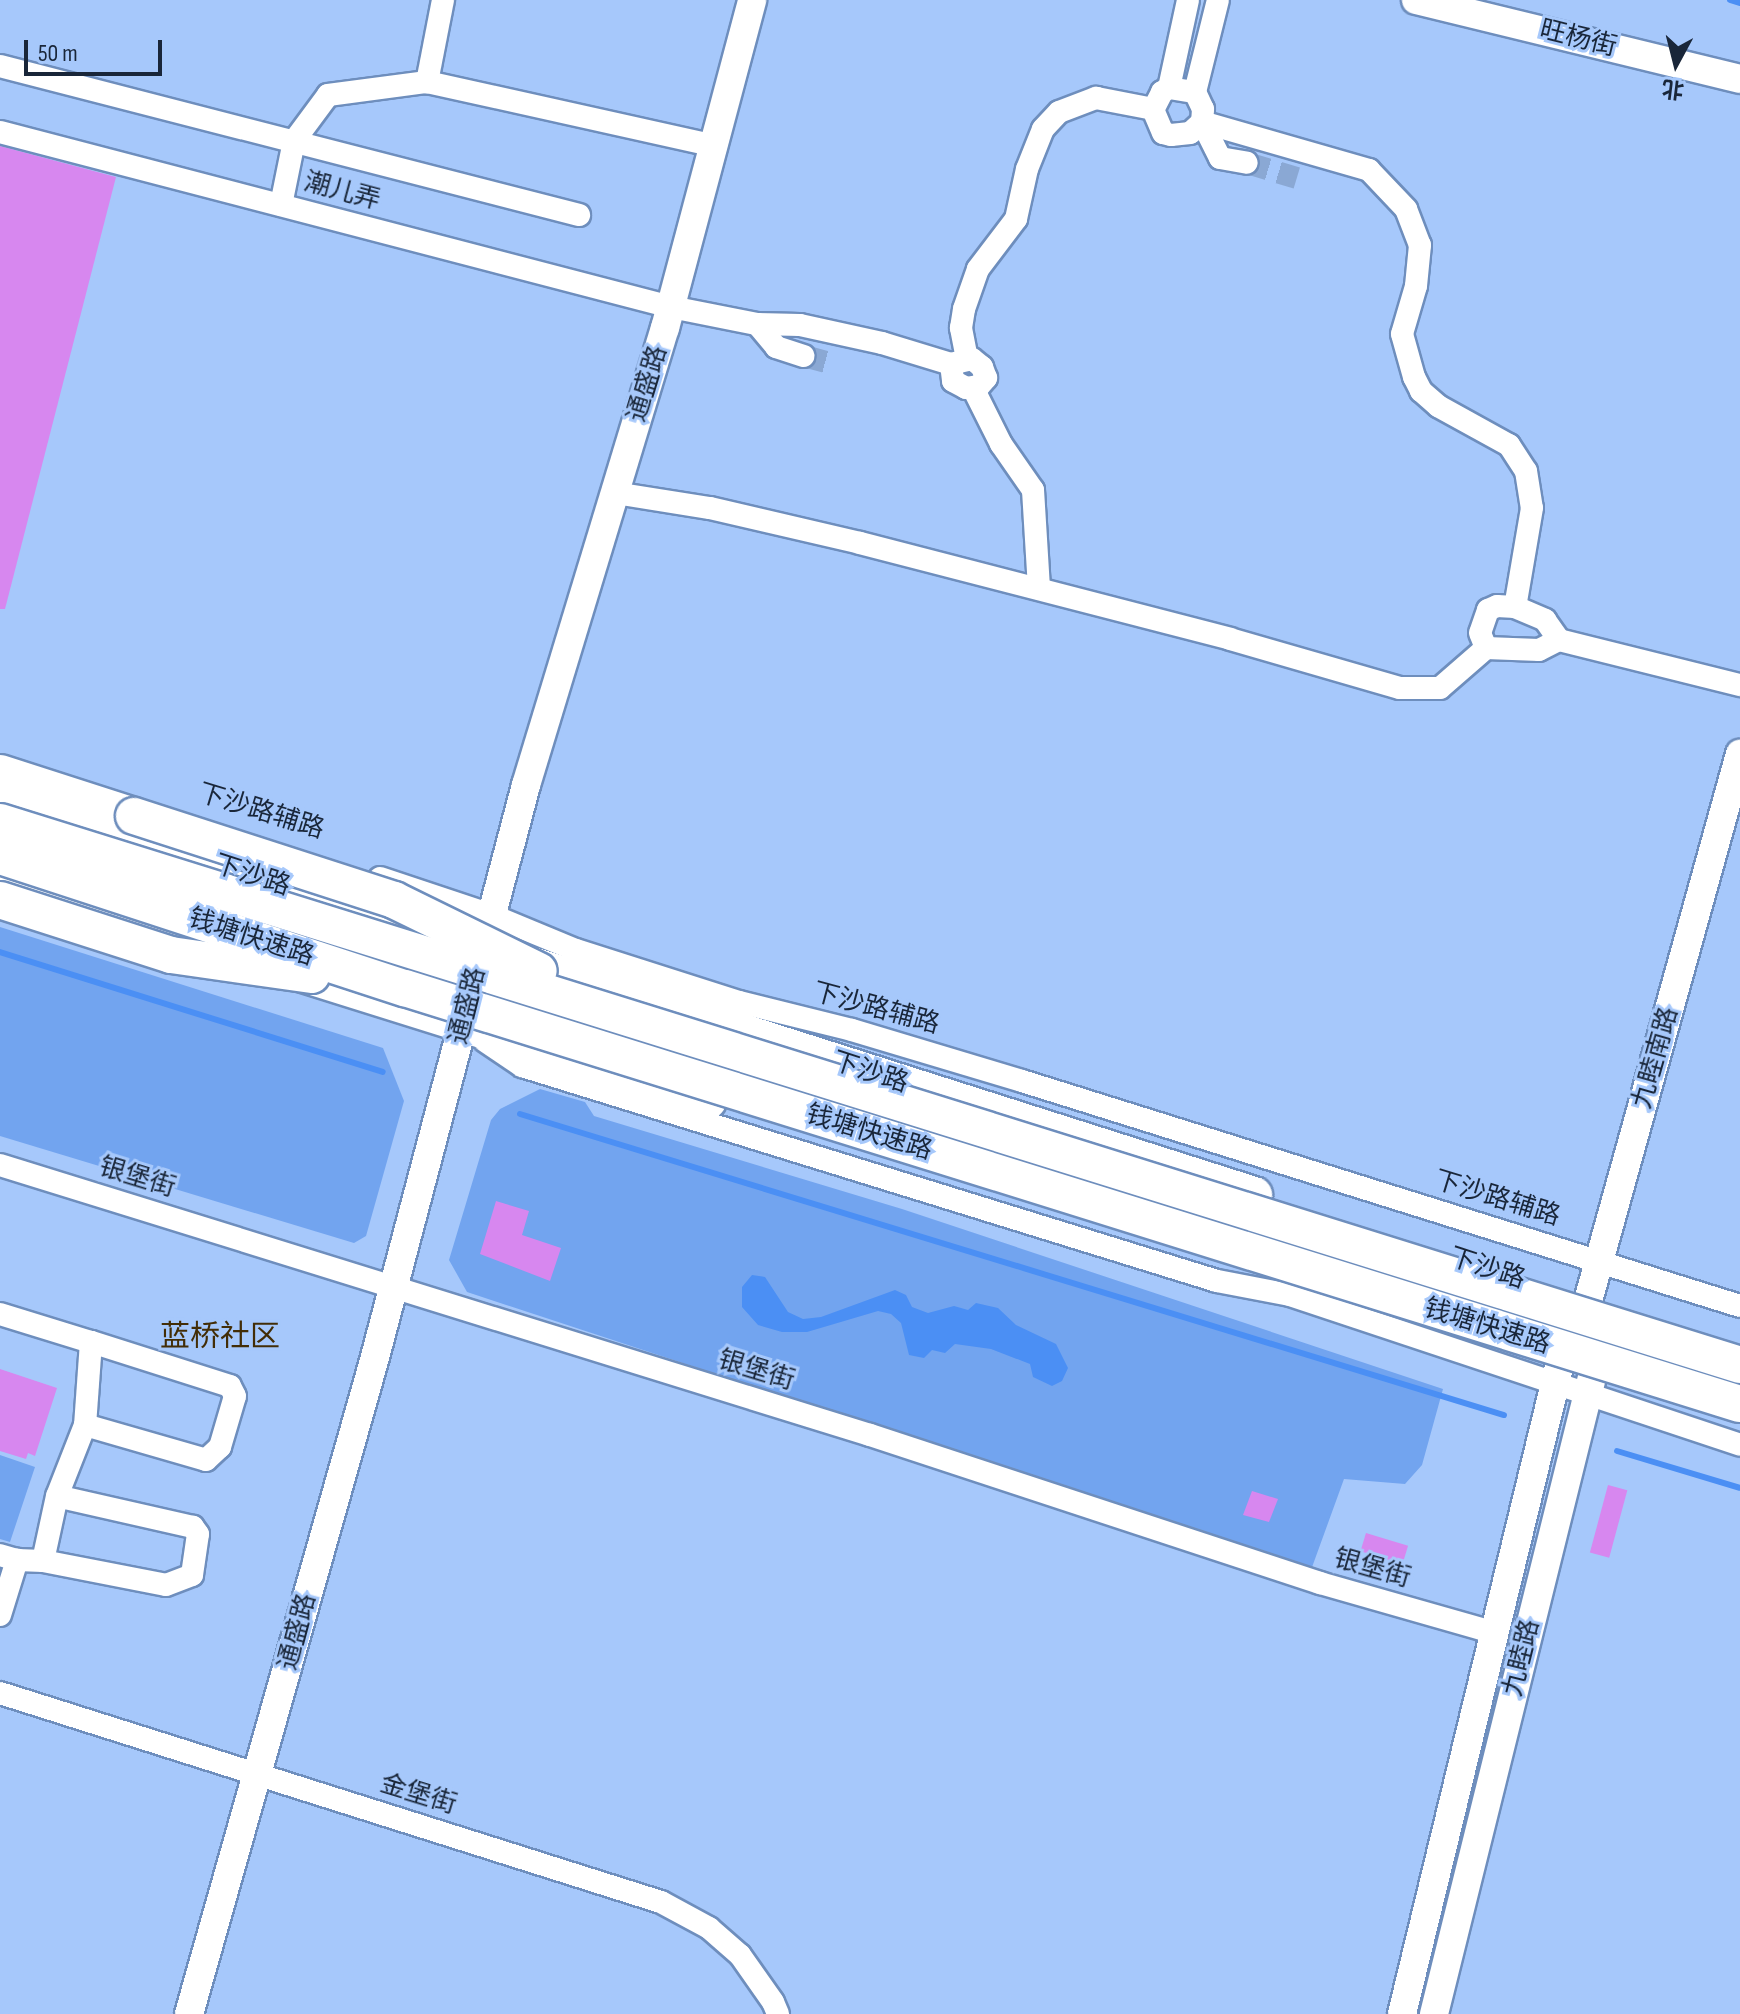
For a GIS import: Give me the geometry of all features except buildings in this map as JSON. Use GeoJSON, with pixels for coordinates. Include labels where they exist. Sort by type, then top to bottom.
{"type":"FeatureCollection","features":[{"type":"Feature","properties":{"kind":"main road"},"geometry":{"type":"LineString","coordinates":[[0,773],[394,900],[649,1024]]}},
{"type":"Feature","properties":{"kind":"main road","name":"下沙路"},"geometry":{"type":"LineString","coordinates":[[0,797],[487,932],[1588,1301],[1740,1349]]}},
{"type":"Feature","properties":{"kind":"main road","name":"钱塘快速路"},"geometry":{"type":"LineString","coordinates":[[0,822],[1740,1365]]}},
{"type":"Feature","properties":{"kind":"main road","name":"钱塘快速路"},"geometry":{"type":"LineString","coordinates":[[0,856],[405,988],[1740,1404]]}},
{"type":"Feature","properties":{"kind":"main road"},"geometry":{"type":"LineString","coordinates":[[0,879],[1574,1377],[1740,1411]]}},
{"type":"Feature","properties":{"kind":"main road"},"geometry":{"type":"LineString","coordinates":[[0,900],[171,955],[405,988]]}},
{"type":"Feature","properties":{"kind":"main road"},"geometry":{"type":"LineString","coordinates":[[1506,1293],[1563,1300],[1740,1349]]}},
{"type":"Feature","properties":{"kind":"main road"},"geometry":{"type":"LineString","coordinates":[[1668,1383],[1740,1411]]}},
{"type":"Feature","properties":{"kind":"street"},"geometry":{"type":"LineString","coordinates":[[427,82],[443,0]]}},
{"type":"Feature","properties":{"kind":"street","name":"通盛路"},"geometry":{"type":"LineString","coordinates":[[189,2014],[259,1775],[393,1287],[526,785],[671,307],[752,0]]}},
{"type":"Feature","properties":{"kind":"street"},"geometry":{"type":"LineString","coordinates":[[1169,88],[1188,0]]}},
{"type":"Feature","properties":{"kind":"street"},"geometry":{"type":"LineString","coordinates":[[1218,0],[1195,92],[1203,109],[1202,122],[1220,158],[1247,163]]}},
{"type":"Feature","properties":{"kind":"street","name":"旺杨街"},"geometry":{"type":"LineString","coordinates":[[1416,0],[1740,79]]}},
{"type":"Feature","properties":{"kind":"street"},"geometry":{"type":"LineString","coordinates":[[0,66],[579,215]]}},
{"type":"Feature","properties":{"kind":"street"},"geometry":{"type":"LineString","coordinates":[[281,205],[294,141],[328,95],[427,82],[712,145]]}},
{"type":"Feature","properties":{"kind":"street"},"geometry":{"type":"LineString","coordinates":[[1153,109],[1162,92],[1169,88],[1195,92]]}},
{"type":"Feature","properties":{"kind":"street"},"geometry":{"type":"LineString","coordinates":[[1039,589],[1033,490],[1001,444],[973,388],[953,381],[959,362],[964,309],[978,269],[1016,219],[1027,169],[1043,129],[1059,112],[1096,98],[1153,109]]}},
{"type":"Feature","properties":{"kind":"street"},"geometry":{"type":"LineString","coordinates":[[1153,109],[1163,133],[1190,133],[1202,122]]}},
{"type":"Feature","properties":{"kind":"street"},"geometry":{"type":"LineString","coordinates":[[1202,122],[1369,170],[1406,209],[1420,245],[1416,286],[1402,334],[1414,377],[1421,391],[1438,406],[1509,445],[1526,471],[1532,508],[1515,607]]}},
{"type":"Feature","properties":{"kind":"street","name":"潮儿弄"},"geometry":{"type":"LineString","coordinates":[[0,132],[671,307],[757,324],[800,325],[959,362]]}},
{"type":"Feature","properties":{"kind":"street"},"geometry":{"type":"LineString","coordinates":[[757,324],[776,347],[804,356]]}},
{"type":"Feature","properties":{"kind":"street"},"geometry":{"type":"LineString","coordinates":[[615,493],[710,508],[1039,589],[1400,688],[1440,688],[1486,648],[1539,650],[1559,640],[1740,685]]}},
{"type":"Feature","properties":{"kind":"street"},"geometry":{"type":"LineString","coordinates":[[1486,648],[1480,633],[1488,610],[1497,606],[1515,607],[1545,620],[1559,640]]}},
{"type":"Feature","properties":{"kind":"street","name":"九睦南路"},"geometry":{"type":"LineString","coordinates":[[1588,1301],[1740,754]]}},
{"type":"Feature","properties":{"kind":"street","name":"下沙路辅路"},"geometry":{"type":"LineString","coordinates":[[0,761],[487,932],[576,950],[739,1002],[852,1030],[1008,1076],[1740,1306]]}},
{"type":"Feature","properties":{"kind":"street"},"geometry":{"type":"LineString","coordinates":[[0,916],[158,961],[311,978]]}},
{"type":"Feature","properties":{"kind":"street","name":"银堡街"},"geometry":{"type":"LineString","coordinates":[[0,1165],[855,1431],[1320,1583],[1495,1633]]}},
{"type":"Feature","properties":{"kind":"street","name":"九睦路"},"geometry":{"type":"LineString","coordinates":[[1434,2014],[1588,1301]]}},
{"type":"Feature","properties":{"kind":"street"},"geometry":{"type":"LineString","coordinates":[[0,1314],[230,1386],[235,1396],[220,1447],[206,1460],[85,1425]]}},
{"type":"Feature","properties":{"kind":"street"},"geometry":{"type":"LineString","coordinates":[[43,1561],[57,1496],[85,1425],[91,1342]]}},
{"type":"Feature","properties":{"kind":"street"},"geometry":{"type":"LineString","coordinates":[[1574,1377],[1740,1445]]}},
{"type":"Feature","properties":{"kind":"street","name":"九睦路"},"geometry":{"type":"LineString","coordinates":[[1402,2014],[1495,1633],[1574,1377]]}},
{"type":"Feature","properties":{"kind":"street"},"geometry":{"type":"LineString","coordinates":[[0,1615],[9,1558],[43,1561],[166,1585],[192,1575],[198,1534],[193,1527],[57,1496]]}},
{"type":"Feature","properties":{"kind":"street","name":"金堡街"},"geometry":{"type":"LineString","coordinates":[[0,1693],[661,1902],[709,1928],[740,1955],[778,2014]]}},
{"type":"Feature","properties":{"kind":"shaded area"},"geometry":{"type":"Polygon","coordinates":[[[0,927],[383,1048],[404,1101],[366,1236],[354,1243],[0,1136],[0,927]]]}},
{"type":"Feature","properties":{"kind":"shaded area"},"geometry":{"type":"Polygon","coordinates":[[[540,1089],[585,1102],[594,1116],[902,1209],[1443,1389],[1422,1465],[1405,1484],[1344,1479],[1311,1570],[467,1292],[449,1260],[491,1120],[500,1109],[540,1089]]]}},
{"type":"Feature","properties":{"kind":"shaded area"},"geometry":{"type":"Polygon","coordinates":[[[752,1275],[765,1277],[788,1312],[803,1319],[821,1317],[895,1290],[906,1295],[912,1307],[928,1313],[954,1306],[968,1310],[976,1303],[998,1308],[1016,1325],[1056,1344],[1068,1368],[1062,1381],[1052,1386],[1033,1377],[1030,1364],[991,1349],[955,1344],[945,1353],[932,1350],[924,1358],[909,1355],[901,1323],[891,1314],[878,1311],[807,1332],[782,1332],[758,1325],[742,1307],[742,1287],[752,1275]]]}},
{"type":"Feature","properties":{"kind":"shaded area"},"geometry":{"type":"Polygon","coordinates":[[[0,1455],[35,1467],[10,1542],[0,1539],[0,1455]]]}},
{"type":"Feature","properties":{"kind":"waterway"},"geometry":{"type":"LineString","coordinates":[[1730,0],[1740,3]]}},
{"type":"Feature","properties":{"kind":"waterway"},"geometry":{"type":"LineString","coordinates":[[0,952],[383,1072]]}},
{"type":"Feature","properties":{"kind":"waterway"},"geometry":{"type":"LineString","coordinates":[[520,1114],[1504,1415]]}},
{"type":"Feature","properties":{"kind":"waterway"},"geometry":{"type":"LineString","coordinates":[[1617,1451],[1740,1488]]}},
{"type":"Feature","properties":{"kind":"tunnel"},"geometry":{"type":"LineString","coordinates":[[1247,163],[1297,178]]}},
{"type":"Feature","properties":{"kind":"tunnel"},"geometry":{"type":"LineString","coordinates":[[804,356],[833,364]]}},
{"type":"Feature","properties":{"kind":"district","name":"蓝桥社区"},"geometry":{"type":"Point","coordinates":[220,1337]}}]}
